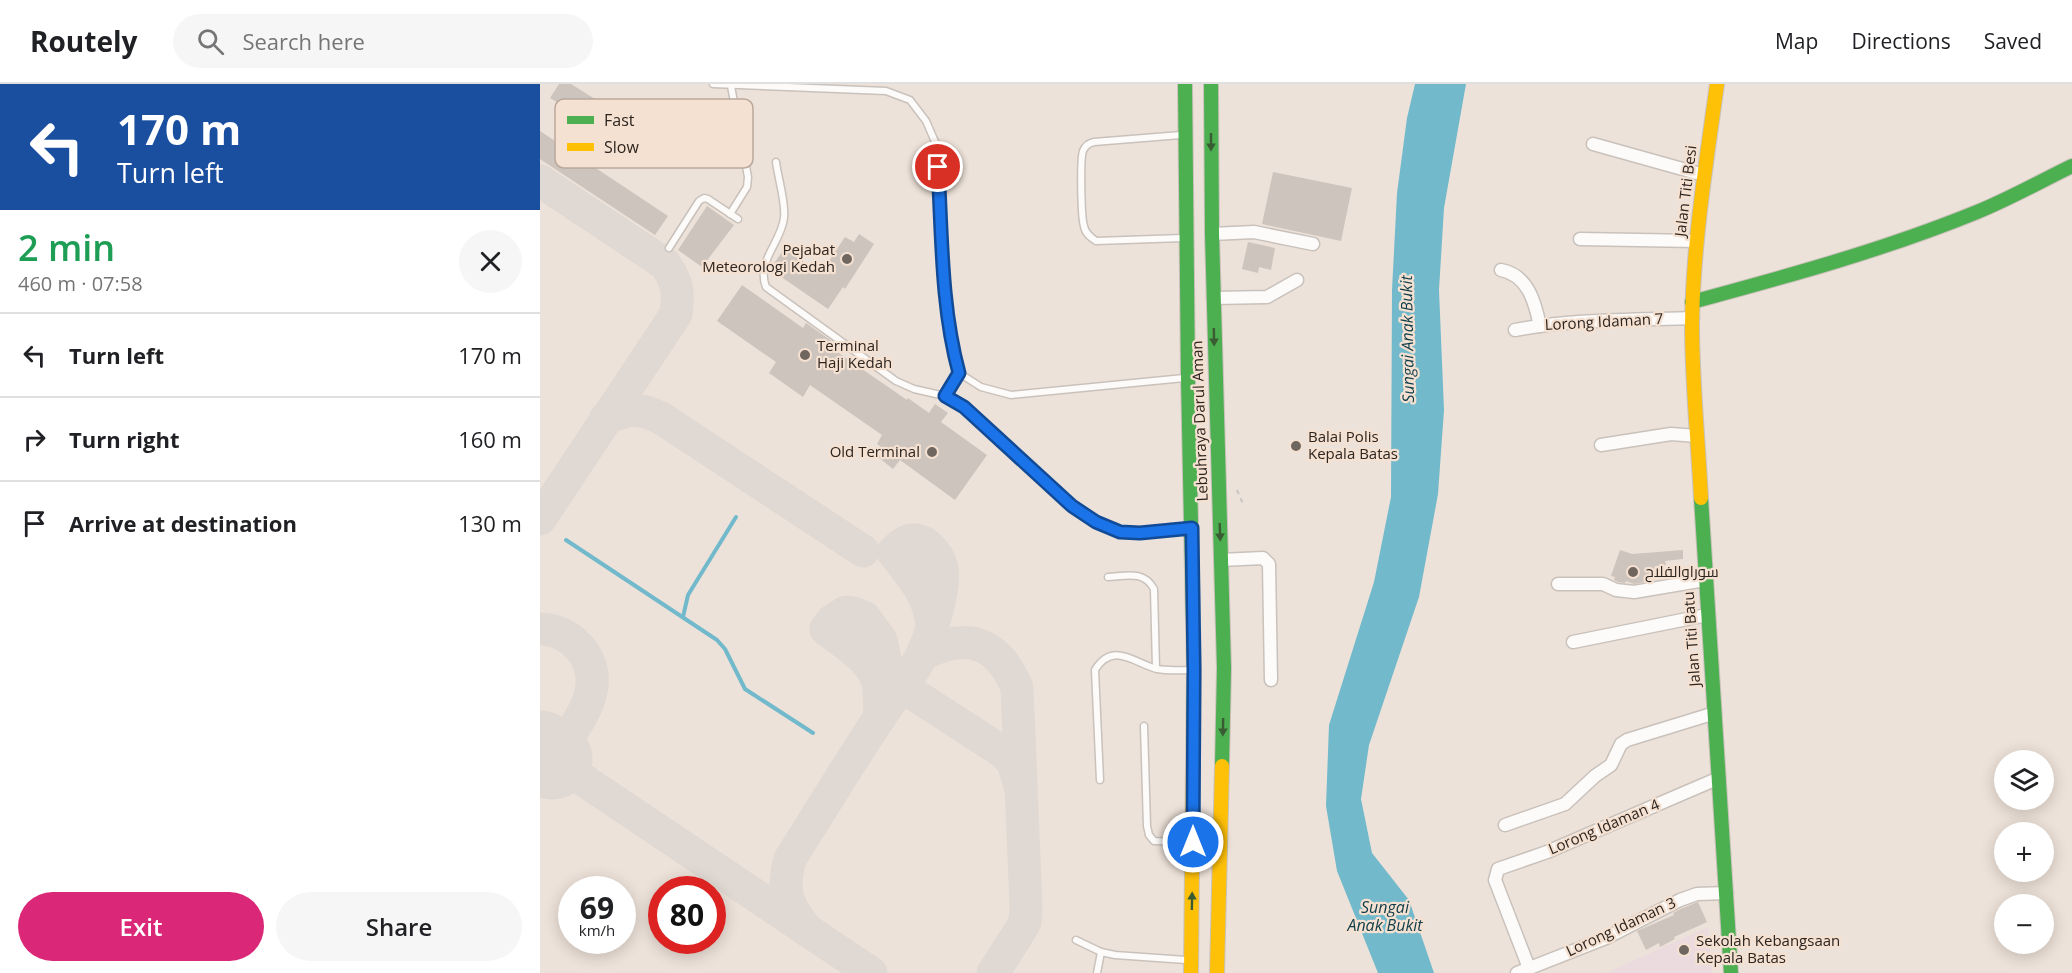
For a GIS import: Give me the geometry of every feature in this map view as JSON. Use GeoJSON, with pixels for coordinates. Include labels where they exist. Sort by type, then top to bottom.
{"type":"FeatureCollection","features":[{"type":"Feature","properties":{"kind":"main road","name":"Lebuhraya Darul Aman"},"geometry":{"type":"LineString","coordinates":[[1185,84],[1192,528],[1209,669],[1217,966]]}},
{"type":"Feature","properties":{"kind":"main road","name":"Lebuhraya Darul Aman"},"geometry":{"type":"LineString","coordinates":[[1191,966],[1193,842],[1221,560],[1213,298],[1211,84]]}},
{"type":"Feature","properties":{"kind":"main road","name":"Jalan Titi Besi"},"geometry":{"type":"LineString","coordinates":[[1692,302],[1696,241],[1716,84]]}},
{"type":"Feature","properties":{"kind":"main road"},"geometry":{"type":"LineString","coordinates":[[1692,302],[1813,270],[1932,230],[1980,211],[2072,166]]}},
{"type":"Feature","properties":{"kind":"main road","name":"Jalan Titi Batu"},"geometry":{"type":"LineString","coordinates":[[1692,302],[1692,363],[1731,973]]}},
{"type":"Feature","properties":{"kind":"main road"},"geometry":{"type":"LineString","coordinates":[[1191,966],[1217,966]]}},
{"type":"Feature","properties":{"kind":"street"},"geometry":{"type":"LineString","coordinates":[[1593,144],[1704,175]]}},
{"type":"Feature","properties":{"kind":"street"},"geometry":{"type":"LineString","coordinates":[[1212,234],[1254,232],[1313,244]]}},
{"type":"Feature","properties":{"kind":"street"},"geometry":{"type":"LineString","coordinates":[[1580,239],[1696,241]]}},
{"type":"Feature","properties":{"kind":"street"},"geometry":{"type":"LineString","coordinates":[[1501,270],[1512,272],[1524,282],[1535,300],[1540,326]]}},
{"type":"Feature","properties":{"kind":"street"},"geometry":{"type":"LineString","coordinates":[[1213,298],[1267,297],[1297,280]]}},
{"type":"Feature","properties":{"kind":"street","name":"Lorong Idaman 7"},"geometry":{"type":"LineString","coordinates":[[1515,330],[1540,326],[1693,318]]}},
{"type":"Feature","properties":{"kind":"street"},"geometry":{"type":"LineString","coordinates":[[1601,445],[1671,434],[1697,436]]}},
{"type":"Feature","properties":{"kind":"street"},"geometry":{"type":"LineString","coordinates":[[1221,560],[1263,558],[1269,564],[1271,680]]}},
{"type":"Feature","properties":{"kind":"street"},"geometry":{"type":"LineString","coordinates":[[1558,584],[1603,584],[1616,590],[1634,592],[1705,580]]}},
{"type":"Feature","properties":{"kind":"street"},"geometry":{"type":"LineString","coordinates":[[1573,642],[1707,615]]}},
{"type":"Feature","properties":{"kind":"street"},"geometry":{"type":"LineString","coordinates":[[1504,825],[1565,804],[1595,776],[1611,765],[1621,744],[1627,740],[1714,713]]}},
{"type":"Feature","properties":{"kind":"street","name":"Lorong Idaman 4"},"geometry":{"type":"LineString","coordinates":[[1523,971],[1495,880],[1498,869],[1548,852],[1719,778]]}},
{"type":"Feature","properties":{"kind":"street","name":"Lorong Idaman 3"},"geometry":{"type":"LineString","coordinates":[[1523,971],[1606,938],[1680,900],[1697,894],[1727,893]]}},
{"type":"Feature","properties":{"kind":"lane"},"geometry":{"type":"LineString","coordinates":[[713,84],[886,91],[910,100],[926,121],[936,144],[947,306],[953,351],[959,373],[981,387],[1011,395],[1188,378]]}},
{"type":"Feature","properties":{"kind":"lane"},"geometry":{"type":"LineString","coordinates":[[731,86],[733,99]]}},
{"type":"Feature","properties":{"kind":"lane"},"geometry":{"type":"LineString","coordinates":[[1185,135],[1088,144],[1083,151],[1082,170],[1083,226],[1088,235],[1096,241],[1186,238]]}},
{"type":"Feature","properties":{"kind":"lane"},"geometry":{"type":"LineString","coordinates":[[776,162],[784,217],[779,236],[765,263],[762,277],[766,288],[896,381],[914,389],[945,396],[964,407],[1072,506],[1096,522],[1120,532],[1140,533],[1192,528]]}},
{"type":"Feature","properties":{"kind":"lane"},"geometry":{"type":"LineString","coordinates":[[730,214],[747,187],[746,168]]}},
{"type":"Feature","properties":{"kind":"lane"},"geometry":{"type":"LineString","coordinates":[[669,248],[699,201],[704,198],[738,219]]}},
{"type":"Feature","properties":{"kind":"lane"},"geometry":{"type":"LineString","coordinates":[[945,396],[959,373]]}},
{"type":"Feature","properties":{"kind":"lane"},"geometry":{"type":"LineString","coordinates":[[1108,577],[1136,575],[1151,582],[1154,589],[1156,668]]}},
{"type":"Feature","properties":{"kind":"lane"},"geometry":{"type":"LineString","coordinates":[[1100,780],[1095,670],[1100,661],[1110,655],[1133,658],[1156,668],[1169,670],[1209,669]]}},
{"type":"Feature","properties":{"kind":"lane"},"geometry":{"type":"LineString","coordinates":[[1144,726],[1149,835],[1154,841],[1193,842]]}},
{"type":"Feature","properties":{"kind":"lane"},"geometry":{"type":"LineString","coordinates":[[1076,940],[1101,952],[1191,966]]}},
{"type":"Feature","properties":{"kind":"lane"},"geometry":{"type":"LineString","coordinates":[[1097,973],[1101,952]]}},
{"type":"Feature","properties":{"kind":"shaded area","name":"Sekolah Kebangsaan Kepala Batas"},"geometry":{"type":"Polygon","coordinates":[[[1708,927],[1712,973],[1606,973],[1708,927]]]}},
{"type":"Feature","properties":{"kind":"water","name":"Sungai Anak Bukit"},"geometry":{"type":"Polygon","coordinates":[[[1415,84],[1466,84],[1444,208],[1439,290],[1444,410],[1438,494],[1419,597],[1369,745],[1361,799],[1372,853],[1409,900],[1434,973],[1378,973],[1337,871],[1326,806],[1329,725],[1374,582],[1391,497],[1392,290],[1397,193],[1407,118],[1415,84]]]}},
{"type":"Feature","properties":{"kind":"building"},"geometry":{"type":"Polygon","coordinates":[[[559,84],[571,84],[595,99],[555,99],[555,101],[550,98],[559,84]]]}},
{"type":"Feature","properties":{"kind":"building"},"geometry":{"type":"Polygon","coordinates":[[[540,131],[555,141],[555,168],[596,168],[668,216],[655,235],[540,159],[540,131]]]}},
{"type":"Feature","properties":{"kind":"building"},"geometry":{"type":"Polygon","coordinates":[[[1273,172],[1352,188],[1341,241],[1262,224],[1273,172]]]}},
{"type":"Feature","properties":{"kind":"building"},"geometry":{"type":"Polygon","coordinates":[[[707,206],[734,225],[702,267],[678,250],[707,206]]]}},
{"type":"Feature","properties":{"kind":"building"},"geometry":{"type":"Polygon","coordinates":[[[859,234],[874,244],[845,289],[843,287],[828,309],[777,274],[780,270],[773,265],[784,249],[821,273],[845,237],[854,242],[859,234]]]}},
{"type":"Feature","properties":{"kind":"building"},"geometry":{"type":"Polygon","coordinates":[[[1248,242],[1275,248],[1271,270],[1259,267],[1258,273],[1242,269],[1248,242]]]}},
{"type":"Feature","properties":{"kind":"building"},"geometry":{"type":"Polygon","coordinates":[[[742,285],[803,328],[806,323],[836,344],[833,349],[907,400],[908,398],[929,413],[935,404],[948,413],[941,422],[987,455],[955,500],[900,460],[893,469],[878,457],[884,449],[877,444],[882,435],[810,385],[803,397],[769,373],[776,362],[717,321],[742,285]]]}},
{"type":"Feature","properties":{"kind":"building","name":"سوراوالفلاح"},"geometry":{"type":"Polygon","coordinates":[[[1620,550],[1632,554],[1683,550],[1683,559],[1665,561],[1666,565],[1655,566],[1650,581],[1634,584],[1626,581],[1625,583],[1618,582],[1614,580],[1615,577],[1611,576],[1620,550]]]}},
{"type":"Feature","properties":{"kind":"building"},"geometry":{"type":"Polygon","coordinates":[[[1698,902],[1707,922],[1674,937],[1675,939],[1660,947],[1659,943],[1646,950],[1637,931],[1698,902]]]}},
{"type":"Feature","properties":{"kind":"waterway"},"geometry":{"type":"LineString","coordinates":[[683,617],[688,595],[736,517]]}},
{"type":"Feature","properties":{"kind":"waterway"},"geometry":{"type":"LineString","coordinates":[[566,540],[717,640],[725,649],[745,689],[813,733]]}},
{"type":"Feature","properties":{"kind":"taxiway"},"geometry":{"type":"LineString","coordinates":[[540,181],[665,264],[675,282],[677,299],[676,314],[540,519]]}},
{"type":"Feature","properties":{"kind":"taxiway"},"geometry":{"type":"LineString","coordinates":[[605,419],[633,410],[661,418],[863,551]]}},
{"type":"Feature","properties":{"kind":"taxiway"},"geometry":{"type":"LineString","coordinates":[[808,931],[788,898],[786,881],[790,859],[868,734],[919,660],[934,623],[942,587],[942,569],[931,548],[916,540],[909,541],[893,552],[924,596],[932,627]]}},
{"type":"Feature","properties":{"kind":"taxiway"},"geometry":{"type":"LineString","coordinates":[[846,612],[864,617],[881,640],[885,659],[880,717],[879,687],[875,674],[864,659],[826,629],[832,621],[846,612]]}},
{"type":"Feature","properties":{"kind":"taxiway"},"geometry":{"type":"LineString","coordinates":[[540,629],[557,632],[576,644],[589,663],[592,677],[591,692],[586,706],[552,759],[871,973]]}},
{"type":"Feature","properties":{"kind":"taxiway"},"geometry":{"type":"LineString","coordinates":[[923,654],[954,643],[979,645],[991,651],[1000,660],[1017,688],[1025,922],[993,973]]}},
{"type":"Feature","properties":{"kind":"taxiway"},"geometry":{"type":"LineString","coordinates":[[886,670],[889,676],[901,686],[1003,752],[1013,762],[1019,783]]}},
{"type":"Feature","properties":{"kind":"runway"},"geometry":{"type":"LineString","coordinates":[[540,751],[552,759]]}},
{"type":"Feature","properties":{"kind":"traffic: fast"},"geometry":{"type":"LineString","coordinates":[[1185,84],[1194,670],[1193,763]]}},
{"type":"Feature","properties":{"kind":"traffic: fast"},"geometry":{"type":"LineString","coordinates":[[1211,84],[1212,234],[1224,668],[1222,766]]}},
{"type":"Feature","properties":{"kind":"traffic: fast"},"geometry":{"type":"LineString","coordinates":[[1692,302],[1800,272],[1942,226],[2013,196],[2072,166]]}},
{"type":"Feature","properties":{"kind":"traffic: fast"},"geometry":{"type":"LineString","coordinates":[[1701,498],[1731,973]]}},
{"type":"Feature","properties":{"kind":"traffic: slow"},"geometry":{"type":"LineString","coordinates":[[1701,498],[1693,368],[1693,294],[1701,204],[1717,84]]}},
{"type":"Feature","properties":{"kind":"traffic: slow"},"geometry":{"type":"LineString","coordinates":[[1191,973],[1193,763]]}},
{"type":"Feature","properties":{"kind":"traffic: slow"},"geometry":{"type":"LineString","coordinates":[[1217,973],[1222,766]]}},
{"type":"Feature","properties":{"kind":"place","name":"Pejabat Meteorologi Kedah"},"geometry":{"type":"Point","coordinates":[847,259]}},
{"type":"Feature","properties":{"kind":"place","name":"Terminal Haji Kedah"},"geometry":{"type":"Point","coordinates":[805,355]}},
{"type":"Feature","properties":{"kind":"place","name":"Balai Polis Kepala Batas"},"geometry":{"type":"Point","coordinates":[1296,446]}},
{"type":"Feature","properties":{"kind":"place","name":"Old Terminal"},"geometry":{"type":"Point","coordinates":[932,452]}},
{"type":"Feature","properties":{"kind":"place","name":"سوراوالفلاح"},"geometry":{"type":"Point","coordinates":[1633,572]}},
{"type":"Feature","properties":{"kind":"place","name":"Sekolah Kebangsaan Kepala Batas"},"geometry":{"type":"Point","coordinates":[1684,950]}},
{"type":"Feature","properties":{"kind":"route"},"geometry":{"type":"LineString","coordinates":[[938,167],[947,306],[953,351],[959,373],[945,396],[964,407],[1072,506],[1096,522],[1120,532],[1140,533],[1192,528],[1193,842]]}}]}
